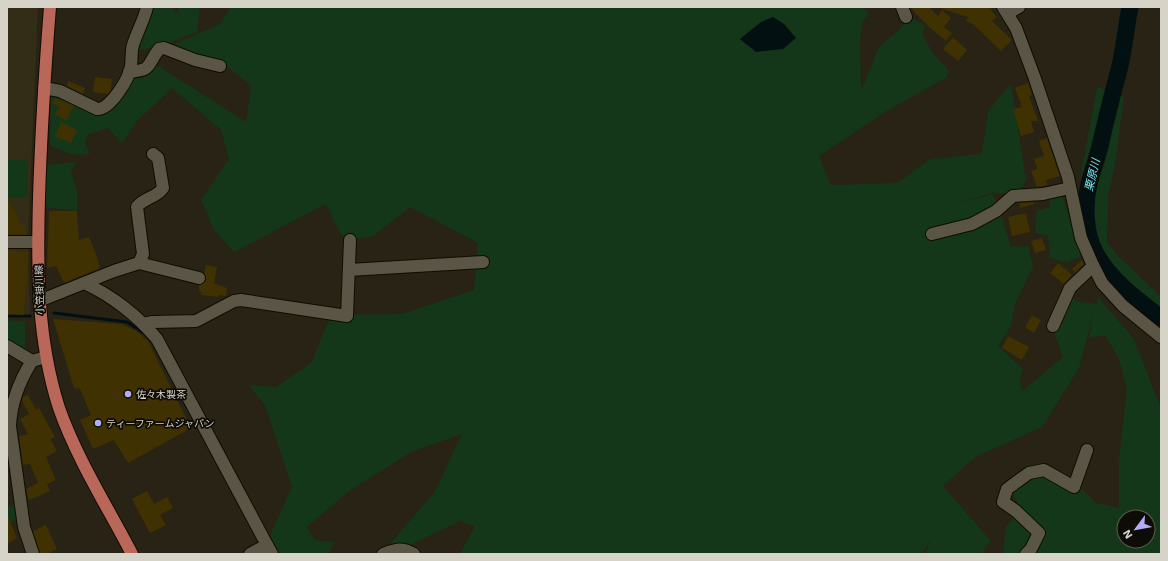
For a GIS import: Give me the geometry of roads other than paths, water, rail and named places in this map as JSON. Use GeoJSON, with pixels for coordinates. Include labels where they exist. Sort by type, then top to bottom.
{"type":"FeatureCollection","features":[{"type":"Feature","properties":{"kind":"main road","name":"小笠掛川線"},"geometry":{"type":"LineString","coordinates":[[50,7],[44,88],[38,242],[39,301],[46,357],[64,420],[86,468],[132,554]]}},
{"type":"Feature","properties":{"kind":"street"},"geometry":{"type":"LineString","coordinates":[[44,88],[60,90],[97,110],[103,110],[122,87],[129,72],[132,47],[147,7]]}},
{"type":"Feature","properties":{"kind":"street"},"geometry":{"type":"LineString","coordinates":[[1019,7],[1005,10],[1016,28],[1034,76],[1070,188],[1081,238],[1093,266],[1102,284],[1123,306],[1161,337]]}},
{"type":"Feature","properties":{"kind":"street"},"geometry":{"type":"LineString","coordinates":[[129,72],[137,72],[149,67],[159,49],[164,48],[195,60],[220,66]]}},
{"type":"Feature","properties":{"kind":"street"},"geometry":{"type":"LineString","coordinates":[[139,263],[143,254],[137,206],[140,202],[160,193],[163,188],[158,158],[153,154]]}},
{"type":"Feature","properties":{"kind":"street"},"geometry":{"type":"LineString","coordinates":[[932,234],[972,224],[996,211],[1013,196],[1043,194],[1070,188]]}},
{"type":"Feature","properties":{"kind":"street"},"geometry":{"type":"LineString","coordinates":[[143,324],[153,322],[196,321],[234,301],[241,300],[347,316],[350,240]]}},
{"type":"Feature","properties":{"kind":"street"},"geometry":{"type":"LineString","coordinates":[[7,242],[38,242]]}},
{"type":"Feature","properties":{"kind":"street"},"geometry":{"type":"LineString","coordinates":[[349,270],[483,262]]}},
{"type":"Feature","properties":{"kind":"street"},"geometry":{"type":"LineString","coordinates":[[39,301],[139,263],[199,278]]}},
{"type":"Feature","properties":{"kind":"street"},"geometry":{"type":"LineString","coordinates":[[1053,326],[1070,288],[1093,266]]}},
{"type":"Feature","properties":{"kind":"street"},"geometry":{"type":"LineString","coordinates":[[84,283],[101,290],[143,324],[157,339],[270,549],[250,554]]}},
{"type":"Feature","properties":{"kind":"street"},"geometry":{"type":"LineString","coordinates":[[7,346],[32,361],[46,357]]}},
{"type":"Feature","properties":{"kind":"street"},"geometry":{"type":"LineString","coordinates":[[32,361],[18,390],[11,415],[10,426],[24,527],[33,554]]}},
{"type":"Feature","properties":{"kind":"street"},"geometry":{"type":"LineString","coordinates":[[1026,554],[1032,549],[1039,533],[1016,510],[1003,502],[1007,489],[1029,473],[1044,470],[1074,487],[1087,450]]}},
{"type":"Feature","properties":{"kind":"street"},"geometry":{"type":"LineString","coordinates":[[382,554],[394,549],[406,549],[414,554]]}},
{"type":"Feature","properties":{"kind":"waterway","name":"栗原川"},"geometry":{"type":"LineString","coordinates":[[1130,7],[1119,70],[1099,151],[1087,192],[1086,219],[1089,236],[1095,252],[1101,262],[1124,288],[1161,318]]}},
{"type":"Feature","properties":{"kind":"waterway"},"geometry":{"type":"LineString","coordinates":[[54,313],[127,322],[144,333]]}},
{"type":"Feature","properties":{"kind":"waterway"},"geometry":{"type":"LineString","coordinates":[[7,316],[30,316]]}},
{"type":"Feature","properties":{"kind":"place","name":"佐々木製茶"},"geometry":{"type":"Point","coordinates":[128,394]}},
{"type":"Feature","properties":{"kind":"place","name":"ティーファームジャパン"},"geometry":{"type":"Point","coordinates":[98,423]}}]}
